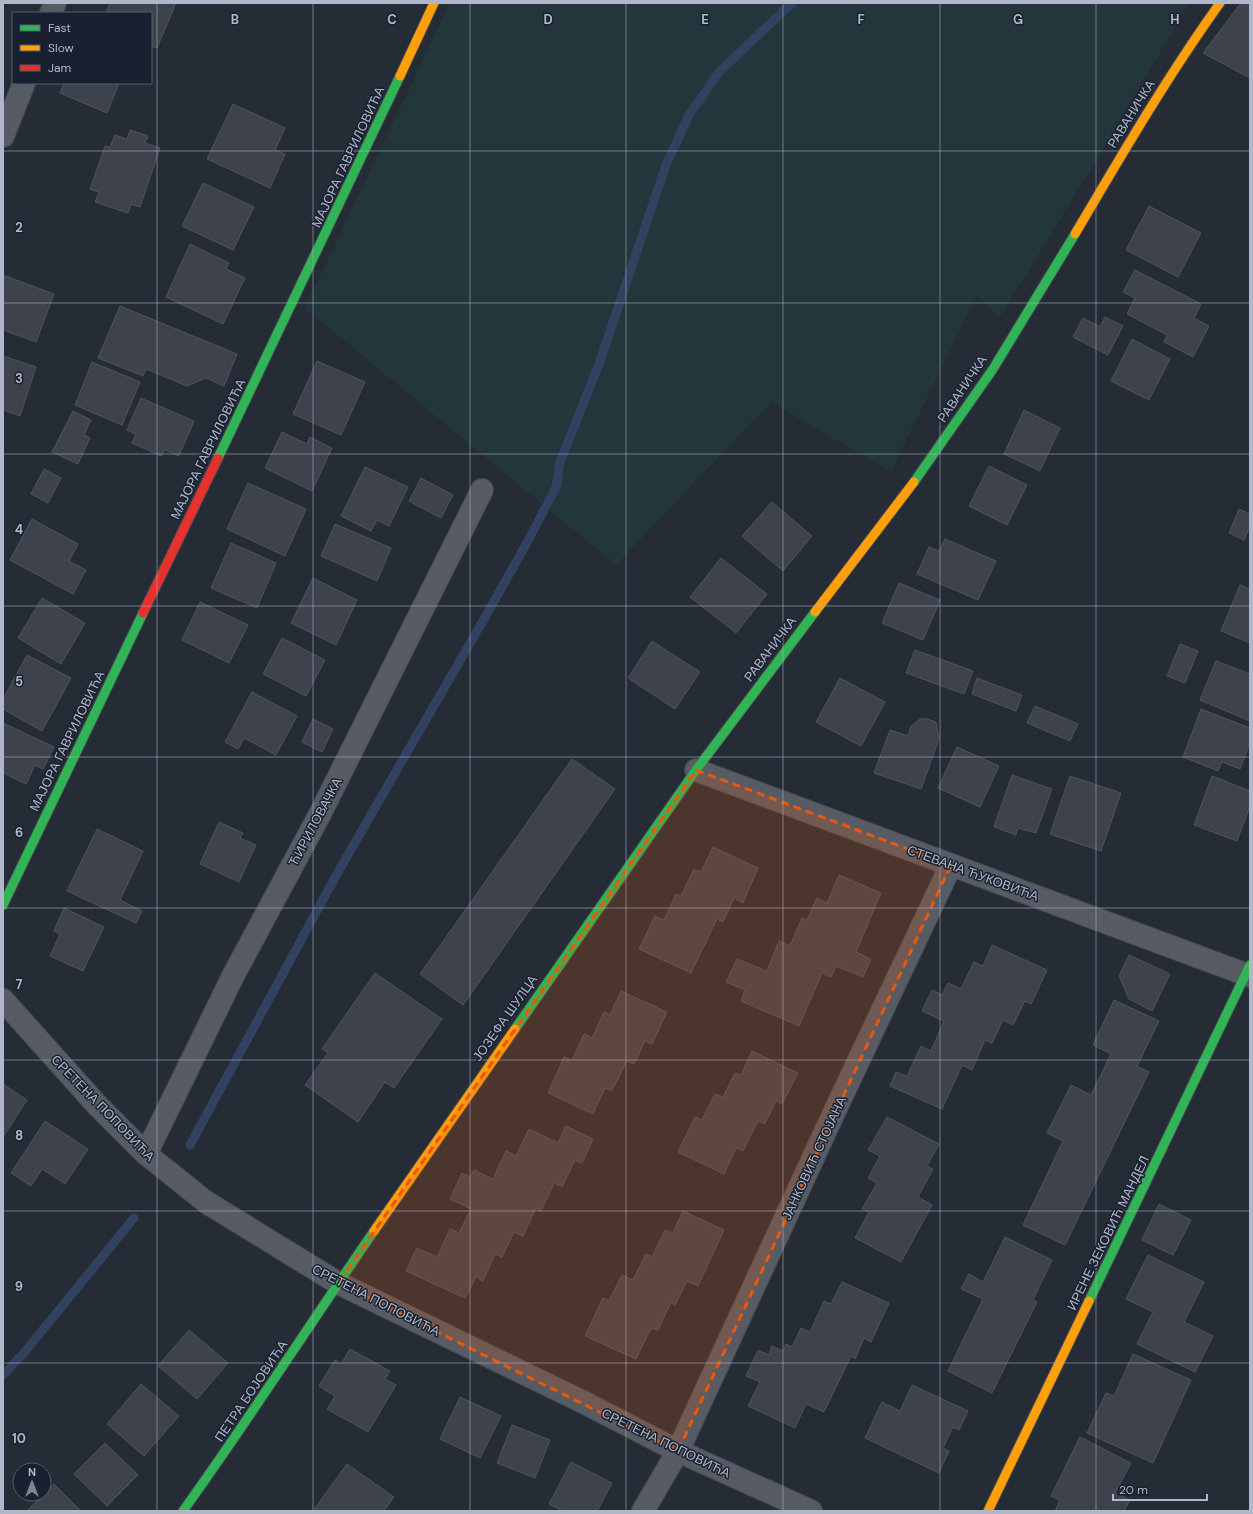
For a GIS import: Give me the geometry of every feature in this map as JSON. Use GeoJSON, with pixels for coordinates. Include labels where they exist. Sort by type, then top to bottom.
{"type":"FeatureCollection","features":[{"type":"Feature","properties":{"kind":"street","name":"МАЈОРА ГАВРИЛОВИЋА"},"geometry":{"type":"LineString","coordinates":[[3,905],[337,210],[434,3]]}},
{"type":"Feature","properties":{"kind":"street","name":"РАВАНИЧКА"},"geometry":{"type":"LineString","coordinates":[[696,770],[912,485],[993,369],[1152,105],[1194,39],[1220,3]]}},
{"type":"Feature","properties":{"kind":"street"},"geometry":{"type":"LineString","coordinates":[[3,136],[24,84]]}},
{"type":"Feature","properties":{"kind":"street","name":"ЋИРИЛОВАЧКА"},"geometry":{"type":"LineString","coordinates":[[146,1154],[233,976],[320,814],[482,490]]}},
{"type":"Feature","properties":{"kind":"street","name":"СТЕВАНА ЋУКОВИЋА"},"geometry":{"type":"LineString","coordinates":[[696,770],[951,865],[1249,972]]}},
{"type":"Feature","properties":{"kind":"street","name":"ЈОЗЕФА ШУЛЦА"},"geometry":{"type":"LineString","coordinates":[[338,1283],[696,770]]}},
{"type":"Feature","properties":{"kind":"street","name":"ЈАНКОВИЋ СТОЈАНА"},"geometry":{"type":"LineString","coordinates":[[643,1511],[678,1451],[832,1117],[951,865]]}},
{"type":"Feature","properties":{"kind":"street","name":"ИРЕНЕ ЗЕКОВИЋ МАНДЕЛ"},"geometry":{"type":"LineString","coordinates":[[988,1511],[1249,972]]}},
{"type":"Feature","properties":{"kind":"street","name":"СРЕТЕНА ПОПОВИЋА"},"geometry":{"type":"LineString","coordinates":[[3,1000],[97,1105],[146,1154],[206,1202],[338,1283],[583,1402],[678,1451],[811,1511]]}},
{"type":"Feature","properties":{"kind":"street","name":"ПЕТРА БОЈОВИЋА"},"geometry":{"type":"LineString","coordinates":[[183,1511],[231,1444],[338,1283]]}},
{"type":"Feature","properties":{"kind":"highlighted area"},"geometry":{"type":"Polygon","coordinates":[[[696,770],[951,865],[678,1451],[338,1283],[696,770]]]}},
{"type":"Feature","properties":{"kind":"shaded area"},"geometry":{"type":"Polygon","coordinates":[[[450,3],[1189,3],[1096,161],[1000,317],[977,295],[891,472],[771,402],[616,565],[305,308],[450,3]]]}},
{"type":"Feature","properties":{"kind":"building"},"geometry":{"type":"Polygon","coordinates":[[[110,3],[176,3],[157,48],[152,46],[152,12],[106,12],[110,3]]]}},
{"type":"Feature","properties":{"kind":"building"},"geometry":{"type":"Polygon","coordinates":[[[1241,3],[1250,3],[1250,78],[1203,53],[1241,3]]]}},
{"type":"Feature","properties":{"kind":"building"},"geometry":{"type":"Polygon","coordinates":[[[64,84],[119,84],[107,113],[60,93],[64,84]]]}},
{"type":"Feature","properties":{"kind":"building"},"geometry":{"type":"Polygon","coordinates":[[[233,104],[285,128],[275,150],[285,154],[270,188],[207,159],[233,104]]]}},
{"type":"Feature","properties":{"kind":"building"},"geometry":{"type":"Polygon","coordinates":[[[130,130],[148,136],[145,143],[160,148],[140,207],[131,204],[128,213],[95,202],[99,192],[90,189],[105,146],[110,147],[115,135],[127,139],[130,130]]]}},
{"type":"Feature","properties":{"kind":"building"},"geometry":{"type":"Polygon","coordinates":[[[203,183],[254,207],[233,250],[182,226],[203,183]]]}},
{"type":"Feature","properties":{"kind":"building"},"geometry":{"type":"Polygon","coordinates":[[[1149,206],[1201,233],[1178,277],[1126,250],[1149,206]]]}},
{"type":"Feature","properties":{"kind":"building"},"geometry":{"type":"Polygon","coordinates":[[[190,244],[229,263],[226,269],[245,278],[223,324],[166,297],[190,244]]]}},
{"type":"Feature","properties":{"kind":"building"},"geometry":{"type":"Polygon","coordinates":[[[1135,270],[1201,304],[1194,318],[1209,326],[1193,357],[1164,342],[1167,335],[1127,314],[1135,298],[1123,292],[1135,270]]]}},
{"type":"Feature","properties":{"kind":"building"},"geometry":{"type":"Polygon","coordinates":[[[3,275],[54,294],[36,342],[3,330],[3,275]]]}},
{"type":"Feature","properties":{"kind":"building"},"geometry":{"type":"Polygon","coordinates":[[[120,306],[237,354],[224,386],[206,378],[187,386],[146,369],[143,376],[98,358],[120,306]]]}},
{"type":"Feature","properties":{"kind":"building"},"geometry":{"type":"Polygon","coordinates":[[[1105,317],[1123,326],[1108,355],[1073,337],[1083,318],[1100,327],[1105,317]]]}},
{"type":"Feature","properties":{"kind":"building"},"geometry":{"type":"Polygon","coordinates":[[[1132,339],[1170,359],[1149,400],[1111,381],[1132,339]]]}},
{"type":"Feature","properties":{"kind":"building"},"geometry":{"type":"Polygon","coordinates":[[[3,356],[36,367],[20,416],[3,410],[3,356]]]}},
{"type":"Feature","properties":{"kind":"building"},"geometry":{"type":"Polygon","coordinates":[[[317,361],[365,382],[341,435],[293,414],[317,361]]]}},
{"type":"Feature","properties":{"kind":"building"},"geometry":{"type":"Polygon","coordinates":[[[92,362],[140,382],[122,425],[75,405],[92,362]]]}},
{"type":"Feature","properties":{"kind":"building"},"geometry":{"type":"Polygon","coordinates":[[[141,398],[194,421],[179,456],[165,450],[161,456],[132,443],[136,434],[127,430],[141,398]]]}},
{"type":"Feature","properties":{"kind":"building"},"geometry":{"type":"Polygon","coordinates":[[[1024,410],[1060,428],[1040,471],[1004,454],[1024,410]]]}},
{"type":"Feature","properties":{"kind":"building"},"geometry":{"type":"Polygon","coordinates":[[[73,411],[91,420],[84,435],[90,438],[78,464],[52,452],[73,411]]]}},
{"type":"Feature","properties":{"kind":"building"},"geometry":{"type":"Polygon","coordinates":[[[282,432],[307,444],[310,437],[332,448],[312,491],[265,468],[282,432]]]}},
{"type":"Feature","properties":{"kind":"building"},"geometry":{"type":"Polygon","coordinates":[[[989,466],[1027,485],[1007,525],[969,506],[989,466]]]}},
{"type":"Feature","properties":{"kind":"building"},"geometry":{"type":"Polygon","coordinates":[[[365,467],[408,487],[389,526],[377,520],[371,531],[341,516],[365,467]]]}},
{"type":"Feature","properties":{"kind":"building"},"geometry":{"type":"Polygon","coordinates":[[[44,469],[61,478],[48,503],[31,494],[44,469]]]}},
{"type":"Feature","properties":{"kind":"building"},"geometry":{"type":"Polygon","coordinates":[[[421,478],[453,495],[441,518],[409,501],[421,478]]]}},
{"type":"Feature","properties":{"kind":"building"},"geometry":{"type":"Polygon","coordinates":[[[248,483],[306,509],[285,556],[227,529],[248,483]]]}},
{"type":"Feature","properties":{"kind":"building"},"geometry":{"type":"Polygon","coordinates":[[[772,502],[812,536],[783,571],[742,536],[772,502]]]}},
{"type":"Feature","properties":{"kind":"building"},"geometry":{"type":"Polygon","coordinates":[[[1239,509],[1250,514],[1250,526],[1244,540],[1229,533],[1239,509]]]}},
{"type":"Feature","properties":{"kind":"building"},"geometry":{"type":"Polygon","coordinates":[[[32,519],[78,544],[69,561],[86,570],[73,594],[10,560],[32,519]]]}},
{"type":"Feature","properties":{"kind":"building"},"geometry":{"type":"Polygon","coordinates":[[[335,524],[391,548],[377,581],[321,556],[335,524]]]}},
{"type":"Feature","properties":{"kind":"building"},"geometry":{"type":"Polygon","coordinates":[[[945,539],[996,561],[978,600],[917,574],[929,547],[939,551],[945,539]]]}},
{"type":"Feature","properties":{"kind":"building"},"geometry":{"type":"Polygon","coordinates":[[[231,543],[276,563],[257,608],[211,588],[231,543]]]}},
{"type":"Feature","properties":{"kind":"building"},"geometry":{"type":"Polygon","coordinates":[[[721,558],[767,594],[736,633],[690,597],[721,558]]]}},
{"type":"Feature","properties":{"kind":"building"},"geometry":{"type":"Polygon","coordinates":[[[313,578],[357,600],[336,645],[291,623],[313,578]]]}},
{"type":"Feature","properties":{"kind":"building"},"geometry":{"type":"Polygon","coordinates":[[[899,583],[940,600],[923,640],[882,623],[899,583]]]}},
{"type":"Feature","properties":{"kind":"building"},"geometry":{"type":"Polygon","coordinates":[[[1240,585],[1250,589],[1250,643],[1221,631],[1240,585]]]}},
{"type":"Feature","properties":{"kind":"building"},"geometry":{"type":"Polygon","coordinates":[[[42,598],[85,623],[61,664],[18,638],[42,598]]]}},
{"type":"Feature","properties":{"kind":"building"},"geometry":{"type":"Polygon","coordinates":[[[200,602],[248,625],[229,663],[182,640],[200,602]]]}},
{"type":"Feature","properties":{"kind":"building"},"geometry":{"type":"Polygon","coordinates":[[[282,638],[325,660],[306,696],[263,674],[282,638]]]}},
{"type":"Feature","properties":{"kind":"building"},"geometry":{"type":"Polygon","coordinates":[[[652,641],[700,672],[675,709],[628,678],[652,641]]]}},
{"type":"Feature","properties":{"kind":"building"},"geometry":{"type":"Polygon","coordinates":[[[1180,644],[1198,651],[1185,683],[1167,676],[1180,644]]]}},
{"type":"Feature","properties":{"kind":"building"},"geometry":{"type":"Polygon","coordinates":[[[915,650],[973,671],[964,694],[906,673],[915,650]]]}},
{"type":"Feature","properties":{"kind":"building"},"geometry":{"type":"Polygon","coordinates":[[[27,655],[71,678],[42,731],[3,709],[3,699],[27,655]]]}},
{"type":"Feature","properties":{"kind":"building"},"geometry":{"type":"Polygon","coordinates":[[[1216,661],[1250,674],[1250,721],[1200,700],[1216,661]]]}},
{"type":"Feature","properties":{"kind":"building"},"geometry":{"type":"Polygon","coordinates":[[[840,678],[885,702],[861,746],[816,722],[840,678]]]}},
{"type":"Feature","properties":{"kind":"building"},"geometry":{"type":"Polygon","coordinates":[[[977,678],[1022,695],[1016,711],[972,694],[977,678]]]}},
{"type":"Feature","properties":{"kind":"building"},"geometry":{"type":"Polygon","coordinates":[[[252,692],[297,716],[276,755],[244,738],[238,749],[225,742],[252,692]]]}},
{"type":"Feature","properties":{"kind":"building"},"geometry":{"type":"Polygon","coordinates":[[[1035,706],[1078,724],[1070,741],[1027,723],[1035,706]]]}},
{"type":"Feature","properties":{"kind":"building"},"geometry":{"type":"Polygon","coordinates":[[[1201,709],[1250,728],[1250,743],[1240,769],[1222,762],[1218,771],[1183,757],[1201,709]]]}},
{"type":"Feature","properties":{"kind":"building"},"geometry":{"type":"Polygon","coordinates":[[[313,719],[333,729],[322,752],[302,742],[313,719]]]}},
{"type":"Feature","properties":{"kind":"building"},"geometry":{"type":"Polygon","coordinates":[[[920,719],[928,719],[936,722],[939,739],[921,789],[874,773],[890,730],[908,736],[911,726],[920,719]]]}},
{"type":"Feature","properties":{"kind":"building"},"geometry":{"type":"Polygon","coordinates":[[[3,723],[54,747],[43,769],[35,765],[26,784],[3,773],[3,723]]]}},
{"type":"Feature","properties":{"kind":"building"},"geometry":{"type":"Polygon","coordinates":[[[957,747],[999,766],[980,807],[938,788],[957,747]]]}},
{"type":"Feature","properties":{"kind":"building"},"geometry":{"type":"Polygon","coordinates":[[[572,759],[615,789],[463,1005],[420,974],[572,759]]]}},
{"type":"Feature","properties":{"kind":"building"},"geometry":{"type":"Polygon","coordinates":[[[1012,775],[1052,789],[1036,833],[1018,828],[1016,835],[994,827],[1012,775]]]}},
{"type":"Feature","properties":{"kind":"building"},"geometry":{"type":"Polygon","coordinates":[[[1070,776],[1121,793],[1101,851],[1050,834],[1070,776]]]}},
{"type":"Feature","properties":{"kind":"building"},"geometry":{"type":"Polygon","coordinates":[[[1212,776],[1250,791],[1250,806],[1237,841],[1194,825],[1212,776]]]}},
{"type":"Feature","properties":{"kind":"building"},"geometry":{"type":"Polygon","coordinates":[[[219,822],[243,833],[240,838],[256,845],[239,882],[200,864],[219,822]]]}},
{"type":"Feature","properties":{"kind":"building"},"geometry":{"type":"Polygon","coordinates":[[[97,829],[143,851],[120,900],[142,911],[136,923],[67,891],[97,829]]]}},
{"type":"Feature","properties":{"kind":"building"},"geometry":{"type":"Polygon","coordinates":[[[713,847],[758,868],[743,903],[734,898],[723,922],[717,919],[691,973],[639,949],[655,916],[664,920],[676,894],[681,896],[694,869],[701,872],[713,847]]]}},
{"type":"Feature","properties":{"kind":"building"},"geometry":{"type":"Polygon","coordinates":[[[839,875],[881,893],[856,952],[871,959],[863,977],[836,966],[831,977],[822,973],[799,1026],[741,1001],[745,990],[726,982],[737,959],[767,971],[779,941],[790,946],[802,918],[807,920],[817,898],[827,903],[839,875]]]}},
{"type":"Feature","properties":{"kind":"building"},"geometry":{"type":"Polygon","coordinates":[[[64,908],[104,927],[83,971],[50,956],[60,934],[54,931],[64,908]]]}},
{"type":"Feature","properties":{"kind":"building"},"geometry":{"type":"Polygon","coordinates":[[[992,945],[1047,970],[1031,1004],[1025,1001],[1013,1025],[1003,1020],[992,1043],[985,1040],[972,1070],[962,1065],[942,1109],[890,1086],[896,1072],[907,1076],[921,1046],[931,1051],[944,1021],[922,1011],[932,990],[942,995],[948,983],[961,989],[974,962],[983,966],[992,945]]]}},
{"type":"Feature","properties":{"kind":"building"},"geometry":{"type":"Polygon","coordinates":[[[1129,955],[1170,974],[1152,1011],[1129,999],[1119,976],[1129,955]]]}},
{"type":"Feature","properties":{"kind":"building"},"geometry":{"type":"Polygon","coordinates":[[[375,973],[442,1019],[394,1088],[385,1082],[358,1122],[305,1085],[328,1053],[322,1049],[375,973]]]}},
{"type":"Feature","properties":{"kind":"building"},"geometry":{"type":"Polygon","coordinates":[[[621,991],[667,1012],[652,1044],[645,1041],[634,1064],[627,1061],[612,1091],[605,1088],[593,1114],[548,1093],[564,1057],[572,1060],[584,1034],[592,1038],[604,1012],[610,1015],[621,991]]]}},
{"type":"Feature","properties":{"kind":"building"},"geometry":{"type":"Polygon","coordinates":[[[1114,1000],[1159,1021],[1137,1066],[1149,1072],[1065,1245],[1023,1225],[1063,1141],[1047,1133],[1071,1085],[1091,1095],[1111,1054],[1093,1045],[1114,1000]]]}},
{"type":"Feature","properties":{"kind":"building"},"geometry":{"type":"Polygon","coordinates":[[[752,1051],[798,1073],[782,1104],[776,1101],[765,1124],[758,1121],[743,1151],[736,1148],[724,1174],[678,1152],[695,1117],[702,1120],[715,1094],[723,1097],[735,1073],[741,1075],[752,1051]]]}},
{"type":"Feature","properties":{"kind":"building"},"geometry":{"type":"Polygon","coordinates":[[[3,1084],[27,1100],[3,1137],[3,1084]]]}},
{"type":"Feature","properties":{"kind":"building"},"geometry":{"type":"Polygon","coordinates":[[[887,1117],[939,1144],[927,1166],[933,1169],[918,1197],[932,1205],[901,1262],[855,1238],[869,1212],[862,1209],[877,1183],[868,1178],[880,1156],[868,1150],[887,1117]]]}},
{"type":"Feature","properties":{"kind":"building"},"geometry":{"type":"Polygon","coordinates":[[[45,1121],[88,1149],[65,1184],[42,1169],[31,1186],[11,1173],[45,1121]]]}},
{"type":"Feature","properties":{"kind":"building"},"geometry":{"type":"Polygon","coordinates":[[[566,1126],[593,1139],[582,1163],[575,1160],[562,1187],[554,1183],[541,1211],[536,1208],[523,1236],[514,1232],[502,1257],[495,1254],[483,1281],[476,1277],[465,1298],[406,1271],[417,1248],[437,1257],[450,1229],[459,1233],[471,1209],[450,1199],[462,1173],[470,1177],[474,1170],[493,1179],[506,1151],[516,1156],[529,1129],[558,1143],[566,1126]]]}},
{"type":"Feature","properties":{"kind":"building"},"geometry":{"type":"Polygon","coordinates":[[[1159,1204],[1191,1220],[1173,1255],[1142,1240],[1159,1204]]]}},
{"type":"Feature","properties":{"kind":"building"},"geometry":{"type":"Polygon","coordinates":[[[683,1211],[724,1230],[698,1286],[687,1281],[675,1305],[671,1302],[658,1330],[651,1328],[636,1359],[585,1336],[603,1298],[609,1301],[622,1275],[633,1280],[646,1254],[652,1257],[665,1230],[673,1233],[683,1211]]]}},
{"type":"Feature","properties":{"kind":"building"},"geometry":{"type":"Polygon","coordinates":[[[1005,1237],[1052,1260],[1033,1300],[1037,1302],[992,1393],[948,1371],[983,1299],[961,1289],[969,1274],[983,1282],[1005,1237]]]}},
{"type":"Feature","properties":{"kind":"building"},"geometry":{"type":"Polygon","coordinates":[[[1148,1255],[1204,1282],[1184,1322],[1213,1336],[1195,1372],[1137,1344],[1153,1312],[1126,1299],[1148,1255]]]}},
{"type":"Feature","properties":{"kind":"building"},"geometry":{"type":"Polygon","coordinates":[[[842,1282],[889,1303],[871,1342],[864,1338],[855,1359],[851,1356],[824,1412],[806,1404],[795,1428],[748,1406],[760,1382],[746,1376],[758,1350],[769,1355],[772,1346],[783,1351],[786,1344],[792,1347],[801,1328],[810,1332],[824,1301],[831,1304],[842,1282]]]}},
{"type":"Feature","properties":{"kind":"building"},"geometry":{"type":"Polygon","coordinates":[[[189,1330],[228,1363],[197,1399],[158,1366],[189,1330]]]}},
{"type":"Feature","properties":{"kind":"building"},"geometry":{"type":"Polygon","coordinates":[[[350,1349],[390,1371],[385,1379],[396,1385],[368,1432],[327,1409],[335,1396],[319,1386],[335,1360],[341,1364],[350,1349]]]}},
{"type":"Feature","properties":{"kind":"building"},"geometry":{"type":"Polygon","coordinates":[[[1133,1354],[1191,1380],[1153,1463],[1087,1433],[1106,1393],[1114,1396],[1133,1354]]]}},
{"type":"Feature","properties":{"kind":"building"},"geometry":{"type":"Polygon","coordinates":[[[141,1384],[179,1416],[144,1456],[107,1424],[141,1384]]]}},
{"type":"Feature","properties":{"kind":"building"},"geometry":{"type":"Polygon","coordinates":[[[912,1385],[968,1411],[959,1430],[953,1427],[943,1448],[949,1451],[939,1473],[865,1438],[882,1402],[900,1411],[912,1385]]]}},
{"type":"Feature","properties":{"kind":"building"},"geometry":{"type":"Polygon","coordinates":[[[460,1397],[501,1416],[480,1458],[440,1439],[460,1397]]]}},
{"type":"Feature","properties":{"kind":"building"},"geometry":{"type":"Polygon","coordinates":[[[512,1425],[550,1440],[535,1478],[497,1463],[512,1425]]]}},
{"type":"Feature","properties":{"kind":"building"},"geometry":{"type":"Polygon","coordinates":[[[1080,1437],[1131,1463],[1115,1493],[1130,1500],[1124,1511],[1055,1511],[1060,1500],[1051,1496],[1080,1437]]]}},
{"type":"Feature","properties":{"kind":"building"},"geometry":{"type":"Polygon","coordinates":[[[105,1443],[138,1475],[107,1506],[74,1474],[105,1443]]]}},
{"type":"Feature","properties":{"kind":"building"},"geometry":{"type":"Polygon","coordinates":[[[571,1462],[612,1483],[597,1511],[563,1511],[549,1504],[571,1462]]]}},
{"type":"Feature","properties":{"kind":"building"},"geometry":{"type":"Polygon","coordinates":[[[347,1464],[394,1497],[384,1511],[313,1511],[347,1464]]]}},
{"type":"Feature","properties":{"kind":"building"},"geometry":{"type":"Polygon","coordinates":[[[54,1484],[81,1511],[27,1511],[36,1502],[52,1502],[52,1486],[54,1484]]]}},
{"type":"Feature","properties":{"kind":"waterway"},"geometry":{"type":"LineString","coordinates":[[190,1145],[338,872],[484,619],[556,487],[560,462],[599,364],[666,165],[689,115],[719,72],[792,3]]}},
{"type":"Feature","properties":{"kind":"waterway"},"geometry":{"type":"LineString","coordinates":[[3,1375],[23,1354],[134,1218]]}},
{"type":"Feature","properties":{"kind":"traffic: fast"},"geometry":{"type":"LineString","coordinates":[[218,458],[400,76]]}},
{"type":"Feature","properties":{"kind":"traffic: fast"},"geometry":{"type":"LineString","coordinates":[[914,482],[993,369],[1075,234]]}},
{"type":"Feature","properties":{"kind":"traffic: fast"},"geometry":{"type":"LineString","coordinates":[[515,1029],[696,770],[815,612]]}},
{"type":"Feature","properties":{"kind":"traffic: fast"},"geometry":{"type":"LineString","coordinates":[[3,905],[143,613]]}},
{"type":"Feature","properties":{"kind":"traffic: fast"},"geometry":{"type":"LineString","coordinates":[[1089,1301],[1250,965]]}},
{"type":"Feature","properties":{"kind":"traffic: fast"},"geometry":{"type":"LineString","coordinates":[[183,1511],[232,1442],[374,1231]]}},
{"type":"Feature","properties":{"kind":"traffic: slow"},"geometry":{"type":"LineString","coordinates":[[400,76],[434,3]]}},
{"type":"Feature","properties":{"kind":"traffic: slow"},"geometry":{"type":"LineString","coordinates":[[1075,234],[1163,88],[1220,3]]}},
{"type":"Feature","properties":{"kind":"traffic: slow"},"geometry":{"type":"LineString","coordinates":[[815,612],[914,482]]}},
{"type":"Feature","properties":{"kind":"traffic: slow"},"geometry":{"type":"LineString","coordinates":[[374,1231],[515,1029]]}},
{"type":"Feature","properties":{"kind":"traffic: slow"},"geometry":{"type":"LineString","coordinates":[[988,1511],[1089,1301]]}},
{"type":"Feature","properties":{"kind":"traffic: jam"},"geometry":{"type":"LineString","coordinates":[[143,613],[218,458]]}}]}
